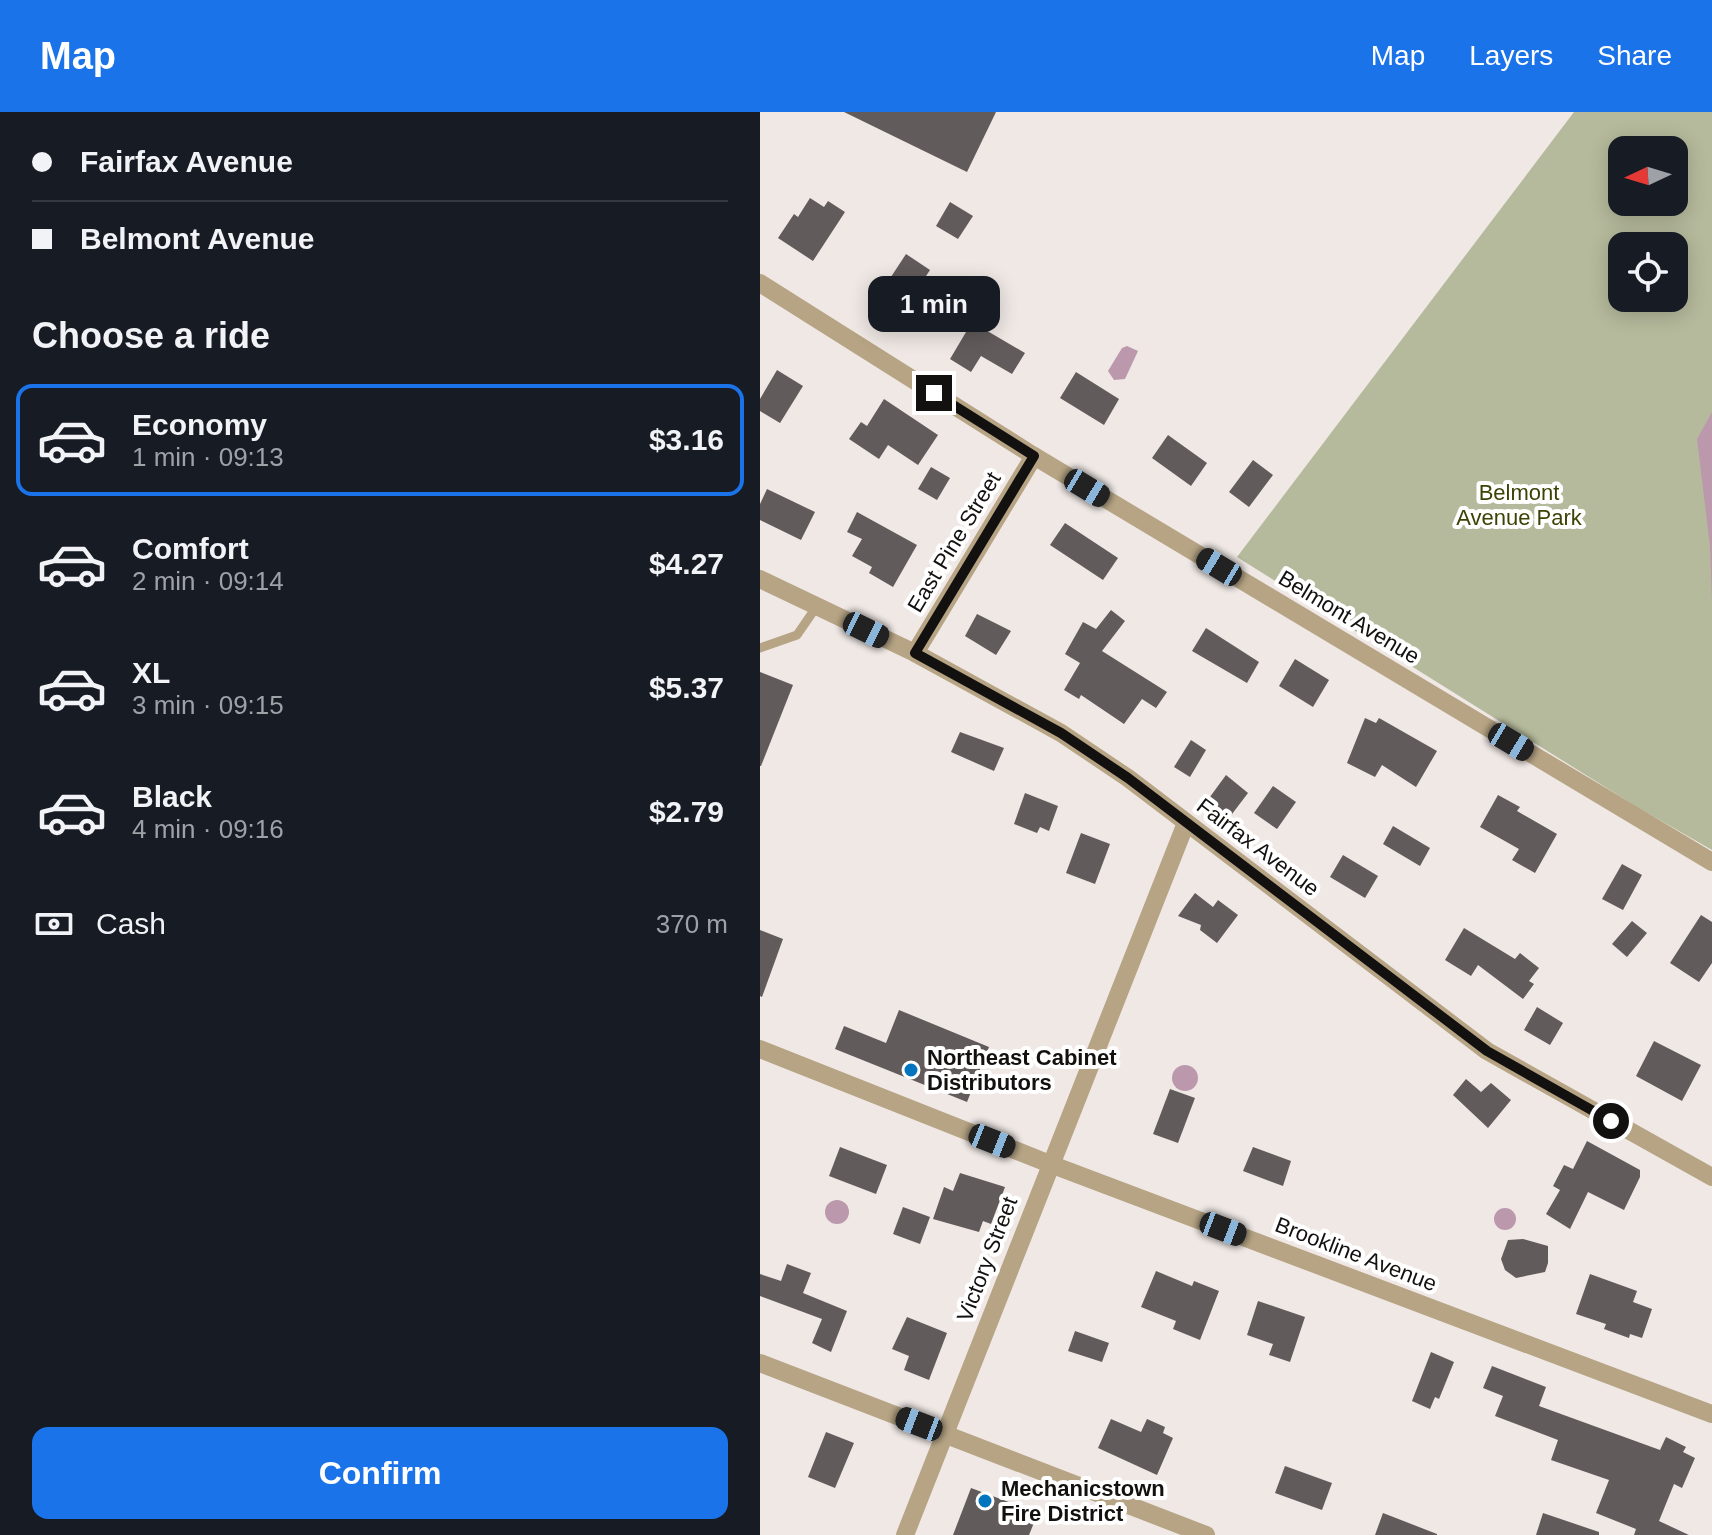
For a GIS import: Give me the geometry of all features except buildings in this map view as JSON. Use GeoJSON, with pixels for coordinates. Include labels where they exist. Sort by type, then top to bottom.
{"type":"FeatureCollection","features":[{"type":"Feature","properties":{"kind":"street","name":"Belmont Avenue"},"geometry":{"type":"LineString","coordinates":[[760,283],[1034,456],[1712,862]]}},
{"type":"Feature","properties":{"kind":"street","name":"East Pine Street"},"geometry":{"type":"LineString","coordinates":[[915,653],[1034,456]]}},
{"type":"Feature","properties":{"kind":"street","name":"Fairfax Avenue"},"geometry":{"type":"LineString","coordinates":[[760,579],[915,653],[1061,733],[1128,778],[1487,1051],[1712,1177]]}},
{"type":"Feature","properties":{"kind":"street","name":"Victory Street"},"geometry":{"type":"LineString","coordinates":[[905,1535],[1186,823]]}},
{"type":"Feature","properties":{"kind":"street","name":"Brookline Avenue"},"geometry":{"type":"LineString","coordinates":[[760,1049],[1050,1164],[1712,1414]]}},
{"type":"Feature","properties":{"kind":"street"},"geometry":{"type":"LineString","coordinates":[[760,1363],[1206,1535]]}},
{"type":"Feature","properties":{"kind":"lane"},"geometry":{"type":"LineString","coordinates":[[760,648],[797,635],[817,606]]}},
{"type":"Feature","properties":{"kind":"green space","name":"Belmont Avenue Park"},"geometry":{"type":"Polygon","coordinates":[[[1574,112],[1712,112],[1712,850],[1637,807],[1237,557],[1574,112]]]}},
{"type":"Feature","properties":{"kind":"shaded area"},"geometry":{"type":"Polygon","coordinates":[[[1127,346],[1138,351],[1125,379],[1114,380],[1108,371],[1122,348],[1127,346]]]}},
{"type":"Feature","properties":{"kind":"shaded area"},"geometry":{"type":"Polygon","coordinates":[[[1712,412],[1712,602],[1710,546],[1697,439],[1712,412]]]}},
{"type":"Feature","properties":{"kind":"shaded area"},"geometry":{"type":"Polygon","coordinates":[[[1185,1065],[1194,1069],[1198,1078],[1194,1087],[1185,1091],[1176,1087],[1172,1078],[1176,1069],[1185,1065]]]}},
{"type":"Feature","properties":{"kind":"shaded area"},"geometry":{"type":"Polygon","coordinates":[[[837,1200],[845,1204],[849,1212],[845,1220],[837,1224],[829,1220],[825,1212],[829,1204],[837,1200]]]}},
{"type":"Feature","properties":{"kind":"shaded area"},"geometry":{"type":"Polygon","coordinates":[[[1501,1208],[1509,1208],[1516,1219],[1509,1230],[1501,1230],[1494,1223],[1494,1215],[1501,1208]]]}},
{"type":"Feature","properties":{"kind":"place","name":"Northeast Cabinet Distributors"},"geometry":{"type":"Point","coordinates":[911,1070]}},
{"type":"Feature","properties":{"kind":"place","name":"Mechanicstown Fire District"},"geometry":{"type":"Point","coordinates":[985,1501]}},
{"type":"Feature","properties":{"kind":"route"},"geometry":{"type":"LineString","coordinates":[[934,393],[1034,456],[915,653],[1061,733],[1128,778],[1487,1051],[1611,1121]]}}]}
